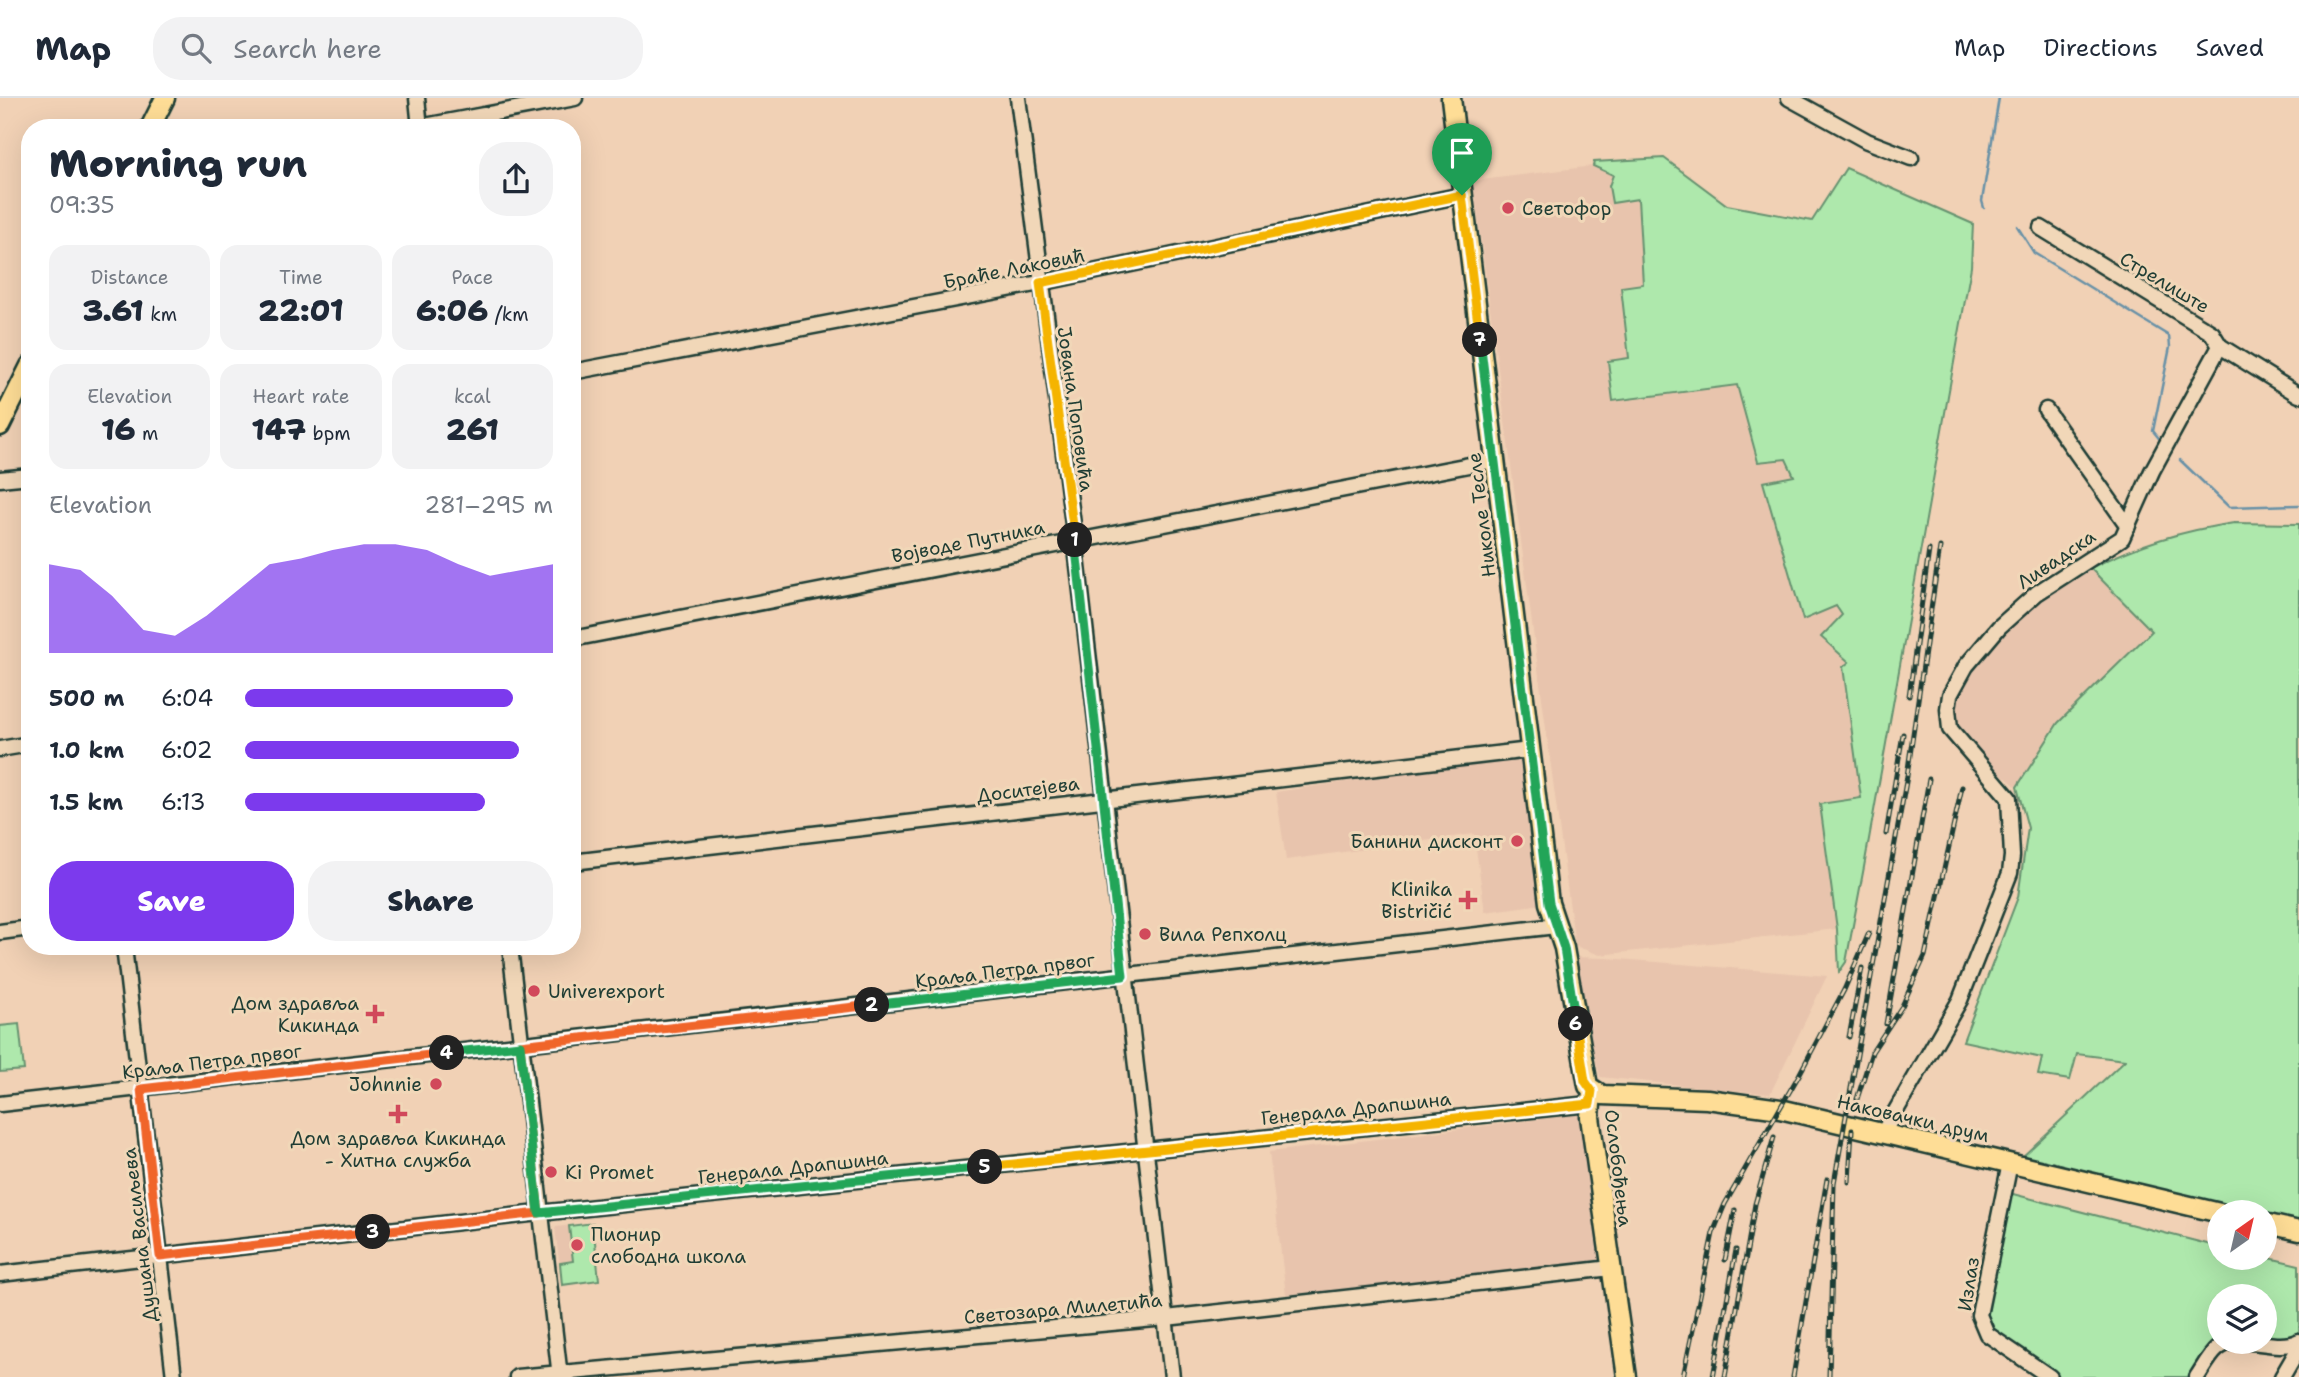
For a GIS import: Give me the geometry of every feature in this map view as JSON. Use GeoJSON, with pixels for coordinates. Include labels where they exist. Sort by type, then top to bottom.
{"type":"FeatureCollection","features":[{"type":"Feature","properties":{"kind":"main road"},"geometry":{"type":"LineString","coordinates":[[154,119],[165,98]]}},
{"type":"Feature","properties":{"kind":"main road","name":"Николе Тесле"},"geometry":{"type":"LineString","coordinates":[[1451,98],[1549,903],[1556,926]]}},
{"type":"Feature","properties":{"kind":"main road"},"geometry":{"type":"LineString","coordinates":[[0,426],[21,384]]}},
{"type":"Feature","properties":{"kind":"main road","name":"Ослобођења"},"geometry":{"type":"LineString","coordinates":[[1556,926],[1564,948],[1585,1081],[1591,1097],[1627,1377]]}},
{"type":"Feature","properties":{"kind":"main road","name":"Наковачки друм"},"geometry":{"type":"LineString","coordinates":[[1591,1097],[1602,1095],[1749,1103],[2207,1210]]}},
{"type":"Feature","properties":{"kind":"main road"},"geometry":{"type":"LineString","coordinates":[[2277,1226],[2299,1231]]}},
{"type":"Feature","properties":{"kind":"street"},"geometry":{"type":"LineString","coordinates":[[417,98],[418,119]]}},
{"type":"Feature","properties":{"kind":"street"},"geometry":{"type":"LineString","coordinates":[[461,119],[575,98]]}},
{"type":"Feature","properties":{"kind":"street","name":"Јована Поповића"},"geometry":{"type":"LineString","coordinates":[[1018,98],[1074,540],[1172,1377]]}},
{"type":"Feature","properties":{"kind":"street"},"geometry":{"type":"LineString","coordinates":[[1788,98],[1867,141],[1911,158]]}},
{"type":"Feature","properties":{"kind":"street","name":"Браће Лаковић"},"geometry":{"type":"LineString","coordinates":[[581,370],[1040,283],[1462,195]]}},
{"type":"Feature","properties":{"kind":"street","name":"Стрелиште"},"geometry":{"type":"LineString","coordinates":[[2041,228],[2212,333],[2220,346],[2299,395]]}},
{"type":"Feature","properties":{"kind":"street","name":"Ливадска"},"geometry":{"type":"LineString","coordinates":[[1884,1133],[1960,1000],[2011,864],[2009,798],[1950,729],[1950,695],[1966,666],[1999,627],[2037,593],[2122,538],[2152,471],[2220,346]]}},
{"type":"Feature","properties":{"kind":"street"},"geometry":{"type":"LineString","coordinates":[[2046,410],[2128,526]]}},
{"type":"Feature","properties":{"kind":"street","name":"Војводе Путника"},"geometry":{"type":"LineString","coordinates":[[581,637],[1495,460]]}},
{"type":"Feature","properties":{"kind":"street"},"geometry":{"type":"LineString","coordinates":[[0,480],[21,477]]}},
{"type":"Feature","properties":{"kind":"street"},"geometry":{"type":"LineString","coordinates":[[0,749],[21,746]]}},
{"type":"Feature","properties":{"kind":"street","name":"Доситејева"},"geometry":{"type":"LineString","coordinates":[[581,861],[1530,750]]}},
{"type":"Feature","properties":{"kind":"street","name":"Краља Петра првог"},"geometry":{"type":"LineString","coordinates":[[0,1104],[1556,926]]}},
{"type":"Feature","properties":{"kind":"street"},"geometry":{"type":"LineString","coordinates":[[0,932],[21,929]]}},
{"type":"Feature","properties":{"kind":"street","name":"Душана Васиљева"},"geometry":{"type":"LineString","coordinates":[[125,955],[174,1377]]}},
{"type":"Feature","properties":{"kind":"street"},"geometry":{"type":"LineString","coordinates":[[511,955],[559,1375]]}},
{"type":"Feature","properties":{"kind":"street","name":"Генерала Драпшина"},"geometry":{"type":"LineString","coordinates":[[0,1274],[539,1213],[1146,1149],[1591,1097]]}},
{"type":"Feature","properties":{"kind":"street","name":"Излаз"},"geometry":{"type":"LineString","coordinates":[[2010,1163],[1979,1315],[1987,1334],[2050,1377]]}},
{"type":"Feature","properties":{"kind":"street","name":"Светозара Милетића"},"geometry":{"type":"LineString","coordinates":[[517,1377],[1166,1318],[1611,1268]]}},
{"type":"Feature","properties":{"kind":"street"},"geometry":{"type":"LineString","coordinates":[[2197,1377],[2217,1349],[2225,1345],[2244,1343],[2280,1348],[2298,1342],[2296,1353],[2282,1377]]}},
{"type":"Feature","properties":{"kind":"shaded area"},"geometry":{"type":"Polygon","coordinates":[[[1593,166],[1613,174],[1638,199],[1643,284],[1621,288],[1629,359],[1737,385],[1758,462],[1786,459],[1794,477],[1763,482],[1803,620],[1836,606],[1842,615],[1849,662],[1843,667],[1861,798],[1820,805],[1837,929],[1600,955],[1575,946],[1473,181],[1593,166]]]}},
{"type":"Feature","properties":{"kind":"shaded area"},"geometry":{"type":"Polygon","coordinates":[[[2090,568],[2153,631],[2058,723],[2017,787],[1958,737],[1953,711],[1970,666],[2036,600],[2090,568]]]}},
{"type":"Feature","properties":{"kind":"shaded area"},"geometry":{"type":"Polygon","coordinates":[[[1521,756],[1542,904],[1485,912],[1474,834],[1286,860],[1276,792],[1521,756]]]}},
{"type":"Feature","properties":{"kind":"shaded area"},"geometry":{"type":"Polygon","coordinates":[[[1571,957],[1827,976],[1770,1094],[1600,1077],[1571,957]]]}},
{"type":"Feature","properties":{"kind":"shaded area"},"geometry":{"type":"Polygon","coordinates":[[[1583,1114],[1605,1261],[1286,1295],[1269,1152],[1583,1114]]]}},
{"type":"Feature","properties":{"kind":"shaded area","name":"Пионир слободна школа"},"geometry":{"type":"Polygon","coordinates":[[[593,1223],[599,1280],[562,1285],[555,1227],[593,1223]]]}},
{"type":"Feature","properties":{"kind":"green space"},"geometry":{"type":"Polygon","coordinates":[[[1664,158],[1727,205],[1812,221],[1846,168],[1973,224],[1971,267],[1864,867],[1846,962],[1839,972],[1837,929],[1820,804],[1861,798],[1843,667],[1849,662],[1821,637],[1842,615],[1836,606],[1803,620],[1763,482],[1794,476],[1786,459],[1758,462],[1737,385],[1613,401],[1608,361],[1629,358],[1621,287],[1643,284],[1638,199],[1612,203],[1609,186],[1613,175],[1593,166],[1594,162],[1664,158]]]}},
{"type":"Feature","properties":{"kind":"green space"},"geometry":{"type":"Polygon","coordinates":[[[2234,523],[2299,524],[2299,1226],[2277,1221],[2277,1200],[2207,1200],[2207,1204],[2020,1159],[2125,1060],[2077,1054],[2070,1080],[2038,1075],[2042,1058],[1963,1041],[2018,897],[2028,828],[2017,787],[2058,723],[2152,631],[2090,568],[2126,552],[2196,530],[2234,523]]]}},
{"type":"Feature","properties":{"kind":"green space"},"geometry":{"type":"Polygon","coordinates":[[[19,1024],[24,1070],[0,1072],[0,1026],[19,1024]]]}},
{"type":"Feature","properties":{"kind":"green space"},"geometry":{"type":"Polygon","coordinates":[[[2009,1193],[2207,1244],[2207,1270],[2277,1270],[2277,1260],[2299,1265],[2299,1336],[2277,1339],[2277,1284],[2207,1284],[2209,1354],[2190,1377],[2055,1377],[1991,1331],[1984,1315],[2009,1193]]]}},
{"type":"Feature","properties":{"kind":"green space","name":"Пионир слободна школа"},"geometry":{"type":"Polygon","coordinates":[[[593,1223],[599,1280],[562,1285],[560,1263],[573,1261],[569,1226],[593,1223]]]}},
{"type":"Feature","properties":{"kind":"waterway"},"geometry":{"type":"LineString","coordinates":[[1984,208],[1982,201],[1999,98]]}},
{"type":"Feature","properties":{"kind":"waterway"},"geometry":{"type":"LineString","coordinates":[[2017,226],[2034,253],[2169,336],[2170,347],[2153,431],[2162,442]]}},
{"type":"Feature","properties":{"kind":"waterway"},"geometry":{"type":"LineString","coordinates":[[2180,460],[2229,507],[2299,505]]}},
{"type":"Feature","properties":{"kind":"railway"},"geometry":{"type":"LineString","coordinates":[[1829,1377],[1834,1183],[1907,776],[1940,547]]}},
{"type":"Feature","properties":{"kind":"railway"},"geometry":{"type":"LineString","coordinates":[[1909,696],[1929,550]]}},
{"type":"Feature","properties":{"kind":"railway"},"geometry":{"type":"LineString","coordinates":[[1886,834],[1903,734]]}},
{"type":"Feature","properties":{"kind":"railway"},"geometry":{"type":"LineString","coordinates":[[1886,1024],[1929,779]]}},
{"type":"Feature","properties":{"kind":"railway"},"geometry":{"type":"LineString","coordinates":[[1857,1099],[1872,1052],[1902,1006],[1925,956],[1962,787]]}},
{"type":"Feature","properties":{"kind":"railway"},"geometry":{"type":"LineString","coordinates":[[1683,1377],[1713,1233],[1725,1204],[1799,1075],[1844,990],[1869,933]]}},
{"type":"Feature","properties":{"kind":"railway"},"geometry":{"type":"LineString","coordinates":[[1849,1037],[1862,968]]}},
{"type":"Feature","properties":{"kind":"railway"},"geometry":{"type":"LineString","coordinates":[[1849,1182],[1852,1130]]}},
{"type":"Feature","properties":{"kind":"railway"},"geometry":{"type":"LineString","coordinates":[[1725,1377],[1755,1204],[1774,1137]]}},
{"type":"Feature","properties":{"kind":"railway"},"geometry":{"type":"LineString","coordinates":[[1793,1377],[1827,1179]]}},
{"type":"Feature","properties":{"kind":"railway"},"geometry":{"type":"LineString","coordinates":[[1725,1260],[1735,1210]]}},
{"type":"Feature","properties":{"kind":"railway"},"geometry":{"type":"LineString","coordinates":[[1713,1377],[1736,1250]]}},
{"type":"Feature","properties":{"kind":"place","name":"Светофор"},"geometry":{"type":"Point","coordinates":[1508,208]}},
{"type":"Feature","properties":{"kind":"place","name":"Банини дисконт"},"geometry":{"type":"Point","coordinates":[1517,841]}},
{"type":"Feature","properties":{"kind":"place","name":"Klinika Bistričić"},"geometry":{"type":"Point","coordinates":[1468,900]}},
{"type":"Feature","properties":{"kind":"place","name":"Вила Репхолц"},"geometry":{"type":"Point","coordinates":[1145,934]}},
{"type":"Feature","properties":{"kind":"place","name":"Univerexport"},"geometry":{"type":"Point","coordinates":[534,991]}},
{"type":"Feature","properties":{"kind":"place","name":"Дом здравља Кикинда"},"geometry":{"type":"Point","coordinates":[375,1014]}},
{"type":"Feature","properties":{"kind":"place","name":"Johnnie"},"geometry":{"type":"Point","coordinates":[436,1084]}},
{"type":"Feature","properties":{"kind":"place","name":"Дом здравља Кикинда - Хитна служба"},"geometry":{"type":"Point","coordinates":[398,1114]}},
{"type":"Feature","properties":{"kind":"place","name":"Ki Promet"},"geometry":{"type":"Point","coordinates":[551,1172]}},
{"type":"Feature","properties":{"kind":"place","name":"Пионир слободна школа"},"geometry":{"type":"Point","coordinates":[577,1245]}},
{"type":"Feature","properties":{"kind":"route"},"geometry":{"type":"LineString","coordinates":[[1462,195],[1040,283],[1074,540],[1123,976],[520,1045],[538,1201],[539,1213],[160,1256],[141,1089],[520,1045],[539,1213],[1590,1104],[1592,1091],[1585,1081],[1564,948],[1549,903],[1462,195]]}}]}
